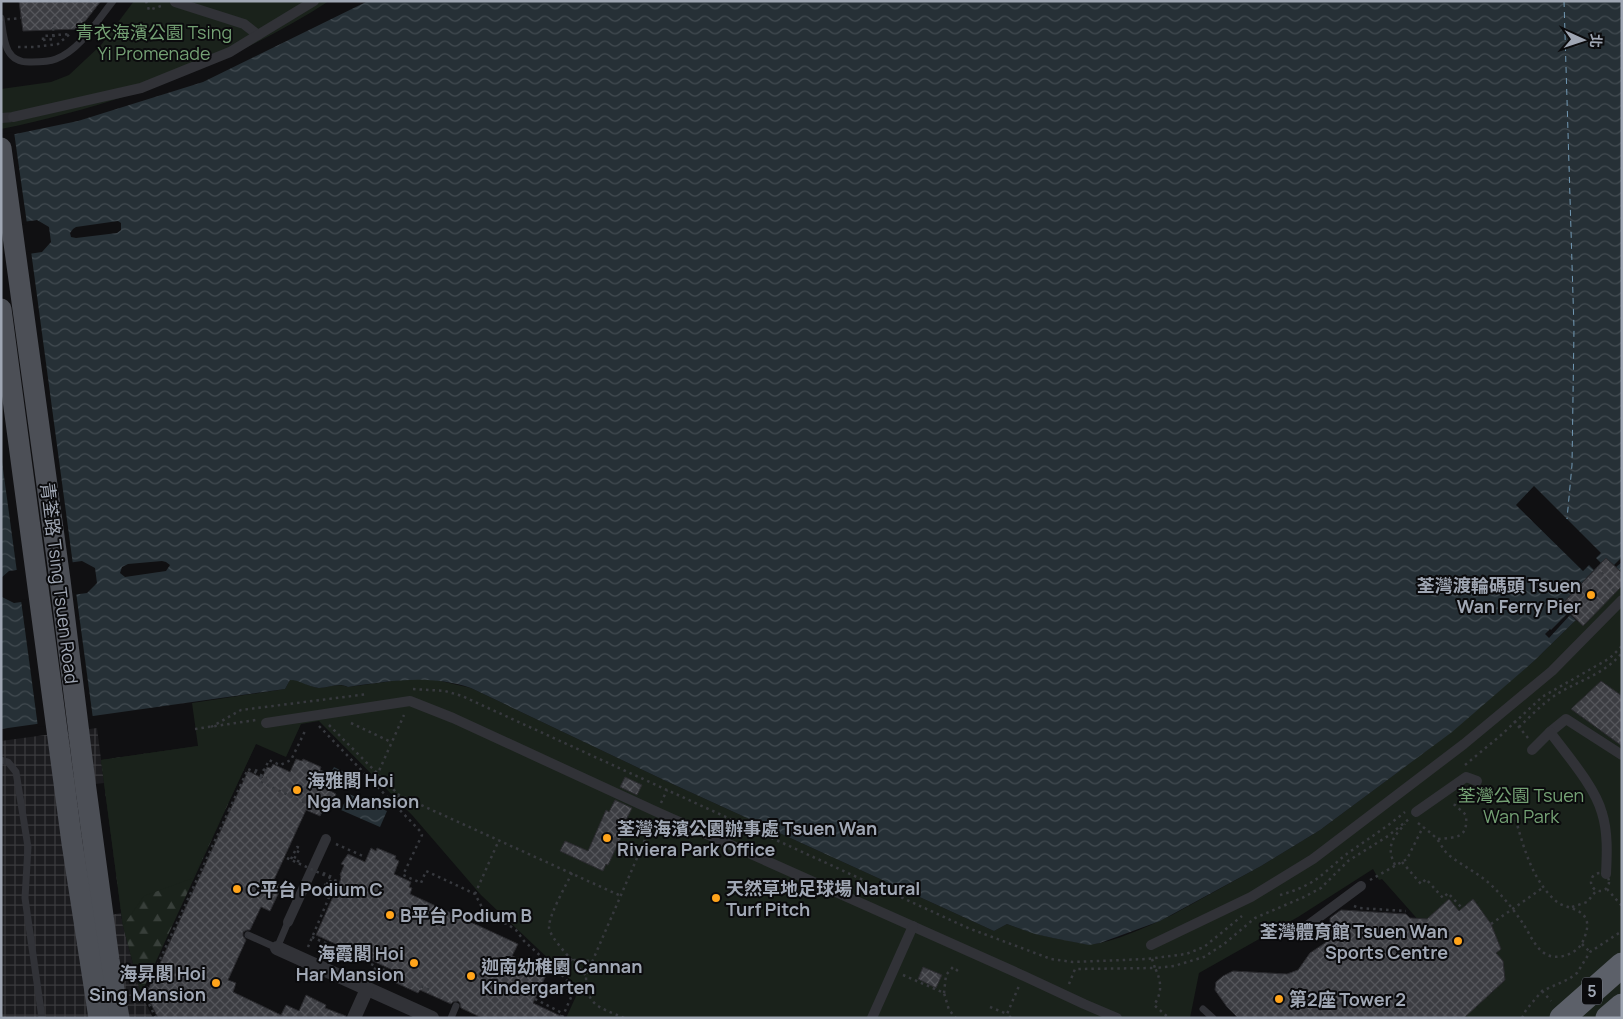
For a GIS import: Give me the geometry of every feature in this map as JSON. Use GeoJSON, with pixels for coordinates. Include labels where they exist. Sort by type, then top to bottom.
{"type":"FeatureCollection","features":[{"type":"Feature","properties":{"kind":"highway","name":"5"},"geometry":{"type":"LineString","coordinates":[[1562,1018],[1622,965]]}},
{"type":"Feature","properties":{"kind":"highway","name":"5"},"geometry":{"type":"LineString","coordinates":[[1608,1018],[1622,1006]]}},
{"type":"Feature","properties":{"kind":"main road","name":"青荃路 Tsing Tsuen Road"},"geometry":{"type":"LineString","coordinates":[[1,148],[60,580],[86,792],[109,960],[119,1018]]}},
{"type":"Feature","properties":{"kind":"main road","name":"青荃路 Tsing Tsuen Road"},"geometry":{"type":"LineString","coordinates":[[1,308],[72,843],[99,1018]]}},
{"type":"Feature","properties":{"kind":"street"},"geometry":{"type":"LineString","coordinates":[[13,116],[141,88],[230,52],[314,1]]}},
{"type":"Feature","properties":{"kind":"street"},"geometry":{"type":"LineString","coordinates":[[175,2],[244,24],[258,35]]}},
{"type":"Feature","properties":{"kind":"street"},"geometry":{"type":"LineString","coordinates":[[1151,945],[1251,897],[1313,859],[1457,750],[1506,710],[1552,671],[1622,600]]}},
{"type":"Feature","properties":{"kind":"street"},"geometry":{"type":"LineString","coordinates":[[266,723],[410,701],[453,718],[657,812],[1117,1018]]}},
{"type":"Feature","properties":{"kind":"street"},"geometry":{"type":"LineString","coordinates":[[1533,748],[1566,719],[1622,754]]}},
{"type":"Feature","properties":{"kind":"street"},"geometry":{"type":"LineString","coordinates":[[1550,732],[1592,790],[1602,812],[1607,844],[1606,874]]}},
{"type":"Feature","properties":{"kind":"street"},"geometry":{"type":"LineString","coordinates":[[1411,813],[1431,801],[1463,773],[1477,781]]}},
{"type":"Feature","properties":{"kind":"street"},"geometry":{"type":"LineString","coordinates":[[288,922],[326,839]]}},
{"type":"Feature","properties":{"kind":"street"},"geometry":{"type":"LineString","coordinates":[[1303,929],[1361,886]]}},
{"type":"Feature","properties":{"kind":"street"},"geometry":{"type":"LineString","coordinates":[[872,1018],[913,926]]}},
{"type":"Feature","properties":{"kind":"street"},"geometry":{"type":"LineString","coordinates":[[277,948],[432,1018]]}},
{"type":"Feature","properties":{"kind":"street"},"geometry":{"type":"LineString","coordinates":[[354,1018],[367,989]]}},
{"type":"Feature","properties":{"kind":"lane"},"geometry":{"type":"LineString","coordinates":[[1,19],[5,47],[17,60],[27,63],[56,59],[66,54],[78,44],[113,1]]}},
{"type":"Feature","properties":{"kind":"lane"},"geometry":{"type":"LineString","coordinates":[[1,760],[8,762],[16,772],[28,847],[25,898],[42,1018]]}},
{"type":"Feature","properties":{"kind":"lane"},"geometry":{"type":"LineString","coordinates":[[248,935],[277,948],[288,922]]}},
{"type":"Feature","properties":{"kind":"lane"},"geometry":{"type":"LineString","coordinates":[[451,1018],[456,1006]]}},
{"type":"Feature","properties":{"kind":"lane"},"geometry":{"type":"LineString","coordinates":[[1202,1018],[1203,1009],[1214,1018]]}},
{"type":"Feature","properties":{"kind":"path"},"geometry":{"type":"LineString","coordinates":[[146,1],[149,10],[175,2]]}},
{"type":"Feature","properties":{"kind":"path"},"geometry":{"type":"LineString","coordinates":[[5,47],[34,47],[58,44],[71,33],[56,35],[50,35],[43,36],[43,40],[54,39],[53,31],[55,17]]}},
{"type":"Feature","properties":{"kind":"path"},"geometry":{"type":"LineString","coordinates":[[1,19],[21,18]]}},
{"type":"Feature","properties":{"kind":"path"},"geometry":{"type":"LineString","coordinates":[[1598,567],[1622,600]]}},
{"type":"Feature","properties":{"kind":"path"},"geometry":{"type":"LineString","coordinates":[[1463,773],[1542,697],[1610,658],[1622,646]]}},
{"type":"Feature","properties":{"kind":"path"},"geometry":{"type":"LineString","coordinates":[[1519,727],[1549,700],[1601,672],[1622,653]]}},
{"type":"Feature","properties":{"kind":"path"},"geometry":{"type":"LineString","coordinates":[[407,689],[417,688],[444,691],[462,696],[968,928],[1051,959],[1072,962],[1147,960],[1186,954],[1204,947],[1242,916]]}},
{"type":"Feature","properties":{"kind":"path"},"geometry":{"type":"LineString","coordinates":[[196,729],[211,727],[241,710],[368,694]]}},
{"type":"Feature","properties":{"kind":"path"},"geometry":{"type":"LineString","coordinates":[[374,782],[410,701]]}},
{"type":"Feature","properties":{"kind":"path"},"geometry":{"type":"LineString","coordinates":[[1506,710],[1533,748]]}},
{"type":"Feature","properties":{"kind":"path"},"geometry":{"type":"LineString","coordinates":[[332,713],[392,742]]}},
{"type":"Feature","properties":{"kind":"path"},"geometry":{"type":"LineString","coordinates":[[319,715],[399,795],[621,896]]}},
{"type":"Feature","properties":{"kind":"path"},"geometry":{"type":"LineString","coordinates":[[309,811],[311,806],[259,781],[269,760],[280,765],[291,760],[306,728],[318,725],[396,804],[422,835],[403,874],[421,882],[426,871],[475,894],[486,913],[496,921],[507,924],[516,930],[524,941],[565,978],[572,989],[572,995],[561,1018]]}},
{"type":"Feature","properties":{"kind":"path"},"geometry":{"type":"LineString","coordinates":[[261,775],[264,770],[262,767]]}},
{"type":"Feature","properties":{"kind":"path"},"geometry":{"type":"LineString","coordinates":[[156,1018],[144,994],[227,809],[248,769],[267,778]]}},
{"type":"Feature","properties":{"kind":"path"},"geometry":{"type":"LineString","coordinates":[[255,770],[261,775]]}},
{"type":"Feature","properties":{"kind":"path"},"geometry":{"type":"LineString","coordinates":[[586,976],[666,790]]}},
{"type":"Feature","properties":{"kind":"path"},"geometry":{"type":"LineString","coordinates":[[396,804],[399,795]]}},
{"type":"Feature","properties":{"kind":"path"},"geometry":{"type":"LineString","coordinates":[[1431,801],[1455,805],[1466,815],[1467,825],[1465,832],[1459,837],[1438,839]]}},
{"type":"Feature","properties":{"kind":"path"},"geometry":{"type":"LineString","coordinates":[[1411,813],[1422,827],[1438,839],[1448,855],[1491,885],[1544,953],[1559,957],[1570,954],[1582,944],[1587,926],[1586,918],[1581,913],[1558,902],[1538,880],[1528,858],[1514,814]]}},
{"type":"Feature","properties":{"kind":"path"},"geometry":{"type":"LineString","coordinates":[[1395,865],[1390,852],[1391,843],[1411,813]]}},
{"type":"Feature","properties":{"kind":"path"},"geometry":{"type":"LineString","coordinates":[[1274,896],[1296,890],[1312,882],[1342,857],[1376,833],[1411,813]]}},
{"type":"Feature","properties":{"kind":"path"},"geometry":{"type":"LineString","coordinates":[[1065,995],[1075,968],[1155,968],[1174,966],[1204,957],[1224,944],[1255,918],[1321,888],[1348,861],[1388,836],[1411,813]]}},
{"type":"Feature","properties":{"kind":"path"},"geometry":{"type":"LineString","coordinates":[[1377,876],[1407,859],[1422,827]]}},
{"type":"Feature","properties":{"kind":"path"},"geometry":{"type":"LineString","coordinates":[[326,839],[364,857]]}},
{"type":"Feature","properties":{"kind":"path"},"geometry":{"type":"LineString","coordinates":[[475,894],[499,840]]}},
{"type":"Feature","properties":{"kind":"path"},"geometry":{"type":"LineString","coordinates":[[291,859],[297,847],[300,848],[297,853]]}},
{"type":"Feature","properties":{"kind":"path"},"geometry":{"type":"LineString","coordinates":[[287,858],[339,882]]}},
{"type":"Feature","properties":{"kind":"path"},"geometry":{"type":"LineString","coordinates":[[1402,862],[1421,884],[1426,880],[1443,898],[1448,894],[1462,908]]}},
{"type":"Feature","properties":{"kind":"path"},"geometry":{"type":"LineString","coordinates":[[572,873],[551,918],[549,927],[553,937],[586,976],[588,995],[593,1003],[624,1018]]}},
{"type":"Feature","properties":{"kind":"path"},"geometry":{"type":"LineString","coordinates":[[308,947],[333,888],[328,886],[326,891],[323,890],[326,883],[339,889]]}},
{"type":"Feature","properties":{"kind":"path"},"geometry":{"type":"LineString","coordinates":[[1491,924],[1544,887]]}},
{"type":"Feature","properties":{"kind":"path"},"geometry":{"type":"LineString","coordinates":[[1607,889],[1622,906]]}},
{"type":"Feature","properties":{"kind":"path"},"geometry":{"type":"LineString","coordinates":[[1570,908],[1587,902],[1596,891]]}},
{"type":"Feature","properties":{"kind":"path"},"geometry":{"type":"LineString","coordinates":[[1338,903],[1360,908],[1406,911]]}},
{"type":"Feature","properties":{"kind":"path"},"geometry":{"type":"LineString","coordinates":[[1522,1018],[1526,1010],[1542,991],[1569,979],[1577,973],[1590,952],[1622,931]]}},
{"type":"Feature","properties":{"kind":"path"},"geometry":{"type":"LineString","coordinates":[[312,937],[395,974]]}},
{"type":"Feature","properties":{"kind":"path"},"geometry":{"type":"LineString","coordinates":[[1582,944],[1590,952]]}},
{"type":"Feature","properties":{"kind":"path"},"geometry":{"type":"LineString","coordinates":[[557,971],[574,960],[593,961]]}},
{"type":"Feature","properties":{"kind":"path"},"geometry":{"type":"LineString","coordinates":[[372,976],[376,966]]}},
{"type":"Feature","properties":{"kind":"path"},"geometry":{"type":"LineString","coordinates":[[956,1018],[949,1010],[944,993],[946,975],[953,967],[958,971]]}},
{"type":"Feature","properties":{"kind":"path"},"geometry":{"type":"LineString","coordinates":[[1155,968],[1161,986],[1159,997],[1154,1006],[1169,1018]]}},
{"type":"Feature","properties":{"kind":"path"},"geometry":{"type":"LineString","coordinates":[[905,976],[944,993]]}},
{"type":"Feature","properties":{"kind":"path"},"geometry":{"type":"LineString","coordinates":[[1007,1014],[1024,976]]}},
{"type":"Feature","properties":{"kind":"path"},"geometry":{"type":"LineString","coordinates":[[422,986],[430,990]]}},
{"type":"Feature","properties":{"kind":"path"},"geometry":{"type":"LineString","coordinates":[[535,999],[562,1013],[561,1018]]}},
{"type":"Feature","properties":{"kind":"path"},"geometry":{"type":"LineString","coordinates":[[990,1007],[1007,1014],[1011,1018]]}},
{"type":"Feature","properties":{"kind":"path"},"geometry":{"type":"LineString","coordinates":[[612,1018],[614,1014]]}},
{"type":"Feature","properties":{"kind":"shaded area"},"geometry":{"type":"Polygon","coordinates":[[[97,728],[104,783],[77,786],[95,918],[121,913],[141,994],[153,1018],[1,1018],[1,741],[97,728]]]}},
{"type":"Feature","properties":{"kind":"green space","name":"青衣海濱公園 Tsing Yi Promenade"},"geometry":{"type":"Polygon","coordinates":[[[134,1],[329,1],[292,24],[253,44],[171,80],[86,108],[1,129],[1,89],[51,82],[69,75],[101,45],[134,1]]]}},
{"type":"Feature","properties":{"kind":"green space","name":"荃灣公園 Tsuen Wan Park"},"geometry":{"type":"Polygon","coordinates":[[[1622,575],[1622,1018],[1330,1018],[1428,931],[1382,879],[1379,880],[1373,869],[1298,917],[1199,973],[1190,1018],[566,1018],[577,994],[573,982],[481,895],[412,815],[319,721],[301,724],[286,757],[256,744],[193,878],[144,896],[123,926],[101,760],[198,746],[192,703],[285,689],[290,680],[321,688],[338,685],[348,687],[407,679],[432,679],[471,688],[666,781],[994,931],[1007,924],[1030,932],[1082,943],[1089,944],[1108,941],[1172,915],[1261,866],[1320,830],[1430,748],[1534,661],[1622,575]]]}},
{"type":"Feature","properties":{"kind":"green space"},"geometry":{"type":"Polygon","coordinates":[[[256,743],[141,994],[123,926],[101,760],[198,746],[256,743]]]}},
{"type":"Feature","properties":{"kind":"water"},"geometry":{"type":"Polygon","coordinates":[[[368,1],[1622,1],[1622,575],[1534,661],[1452,732],[1320,830],[1261,866],[1160,921],[1100,943],[1089,945],[1035,934],[1007,924],[994,931],[666,781],[471,688],[440,681],[409,680],[348,687],[337,685],[319,688],[290,680],[285,689],[1,729],[1,593],[2,597],[14,603],[87,593],[97,583],[95,568],[82,561],[9,571],[1,578],[1,258],[42,252],[51,242],[49,227],[37,220],[1,225],[1,137],[78,121],[203,82],[368,1]],[[118,221],[76,227],[70,233],[71,237],[117,233],[121,230],[121,223],[118,221]],[[162,561],[128,564],[122,567],[120,573],[125,577],[166,571],[170,565],[162,561]]]}},
{"type":"Feature","properties":{"kind":"water"},"geometry":{"type":"Polygon","coordinates":[[[334,767],[344,772],[339,783],[328,778],[334,767]]]}},
{"type":"Feature","properties":{"kind":"water"},"geometry":{"type":"Polygon","coordinates":[[[349,794],[387,811],[380,827],[341,810],[349,794]]]}},
{"type":"Feature","properties":{"kind":"pier"},"geometry":{"type":"Polygon","coordinates":[[[14,132],[27,224],[1,227],[1,134],[14,132]]]}},
{"type":"Feature","properties":{"kind":"pier"},"geometry":{"type":"Polygon","coordinates":[[[31,251],[73,565],[17,572],[1,454],[1,255],[31,251]]]}},
{"type":"Feature","properties":{"kind":"pier"},"geometry":{"type":"Polygon","coordinates":[[[1534,486],[1601,553],[1596,558],[1601,563],[1606,558],[1614,565],[1622,557],[1622,562],[1616,567],[1622,573],[1622,579],[1578,622],[1570,615],[1549,638],[1545,634],[1568,613],[1561,605],[1594,570],[1589,565],[1583,571],[1516,505],[1534,486]]]}},
{"type":"Feature","properties":{"kind":"pier"},"geometry":{"type":"Polygon","coordinates":[[[76,592],[93,719],[38,727],[21,600],[76,592]]]}},
{"type":"Feature","properties":{"kind":"building"},"geometry":{"type":"Polygon","coordinates":[[[19,1],[101,1],[79,29],[23,31],[19,1]]]}},
{"type":"Feature","properties":{"kind":"building","name":"荃灣渡輪碼頭 Tsuen Wan Ferry Pier"},"geometry":{"type":"Polygon","coordinates":[[[1606,558],[1622,573],[1622,586],[1583,626],[1561,605],[1606,558]]]}},
{"type":"Feature","properties":{"kind":"building"},"geometry":{"type":"Polygon","coordinates":[[[1601,681],[1622,696],[1622,746],[1571,709],[1601,681]]]}},
{"type":"Feature","properties":{"kind":"building","name":"C平台 Podium C"},"geometry":{"type":"Polygon","coordinates":[[[296,759],[302,761],[303,759],[321,767],[320,770],[325,772],[319,785],[336,794],[332,804],[329,803],[325,813],[322,812],[320,816],[306,810],[273,882],[282,886],[270,911],[261,907],[250,930],[243,932],[246,940],[228,980],[236,983],[233,992],[281,1015],[286,1005],[299,1011],[306,995],[326,1005],[325,1008],[346,1016],[345,1018],[158,1018],[146,994],[248,771],[262,778],[267,767],[271,768],[273,764],[290,772],[296,759]]]}},
{"type":"Feature","properties":{"kind":"building"},"geometry":{"type":"Polygon","coordinates":[[[625,777],[642,785],[637,795],[620,787],[625,777]]]}},
{"type":"Feature","properties":{"kind":"building","name":"荃灣海濱公園辦事處 Tsuen Wan Riviera Park Office"},"geometry":{"type":"Polygon","coordinates":[[[615,800],[632,808],[626,820],[629,821],[608,865],[606,864],[603,871],[560,851],[565,841],[588,851],[606,810],[609,812],[615,800]]]}},
{"type":"Feature","properties":{"kind":"building","name":"B平台 Podium B"},"geometry":{"type":"Polygon","coordinates":[[[371,848],[376,851],[377,848],[396,856],[395,859],[399,861],[394,874],[411,882],[409,887],[412,888],[410,894],[518,944],[512,956],[548,971],[533,1003],[565,1018],[482,1018],[461,1008],[458,1001],[451,1004],[420,990],[418,993],[392,981],[397,972],[316,935],[340,881],[344,865],[341,864],[348,854],[365,862],[371,848]]]}},
{"type":"Feature","properties":{"kind":"building"},"geometry":{"type":"Polygon","coordinates":[[[1449,899],[1459,911],[1473,899],[1491,924],[1501,949],[1496,953],[1503,961],[1505,980],[1464,1018],[1238,1018],[1227,1007],[1215,990],[1216,982],[1233,971],[1287,974],[1298,970],[1310,953],[1330,938],[1330,918],[1341,910],[1406,914],[1410,918],[1427,919],[1449,899]]]}},
{"type":"Feature","properties":{"kind":"building"},"geometry":{"type":"Polygon","coordinates":[[[923,967],[942,975],[936,988],[918,979],[923,967]]]}},
{"type":"Feature","properties":{"kind":"ferry route"},"geometry":{"type":"LineString","coordinates":[[1564,1],[1574,329],[1572,465],[1567,519]]}},
{"type":"Feature","properties":{"kind":"tunnel"},"geometry":{"type":"LineString","coordinates":[[1,118],[13,117]]}},
{"type":"Feature","properties":{"kind":"place","name":"荃灣渡輪碼頭 Tsuen Wan Ferry Pier"},"geometry":{"type":"Point","coordinates":[1591,595]}},
{"type":"Feature","properties":{"kind":"place","name":"海雅閣 Hoi Nga Mansion"},"geometry":{"type":"Point","coordinates":[297,790]}},
{"type":"Feature","properties":{"kind":"place","name":"荃灣海濱公園辦事處 Tsuen Wan Riviera Park Office"},"geometry":{"type":"Point","coordinates":[607,838]}},
{"type":"Feature","properties":{"kind":"place","name":"C平台 Podium C"},"geometry":{"type":"Point","coordinates":[237,889]}},
{"type":"Feature","properties":{"kind":"place","name":"天然草地足球場 Natural Turf Pitch"},"geometry":{"type":"Point","coordinates":[716,898]}},
{"type":"Feature","properties":{"kind":"place","name":"B平台 Podium B"},"geometry":{"type":"Point","coordinates":[390,915]}},
{"type":"Feature","properties":{"kind":"place","name":"荃灣體育館 Tsuen Wan Sports Centre"},"geometry":{"type":"Point","coordinates":[1458,941]}},
{"type":"Feature","properties":{"kind":"place","name":"海霞閣 Hoi Har Mansion"},"geometry":{"type":"Point","coordinates":[414,963]}},
{"type":"Feature","properties":{"kind":"place","name":"迦南幼稚園 Cannan Kindergarten"},"geometry":{"type":"Point","coordinates":[471,976]}},
{"type":"Feature","properties":{"kind":"place","name":"海昇閣 Hoi Sing Mansion"},"geometry":{"type":"Point","coordinates":[216,983]}},
{"type":"Feature","properties":{"kind":"place","name":"第2座 Tower 2"},"geometry":{"type":"Point","coordinates":[1279,999]}}]}
